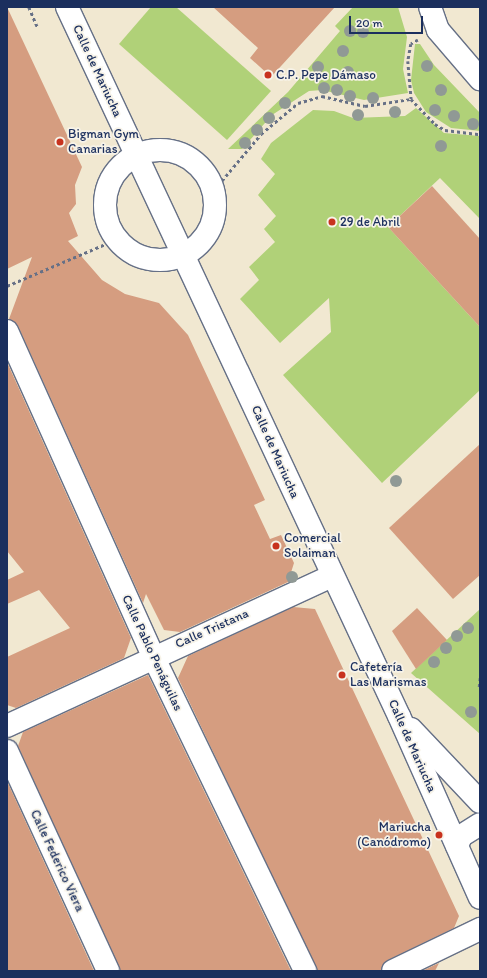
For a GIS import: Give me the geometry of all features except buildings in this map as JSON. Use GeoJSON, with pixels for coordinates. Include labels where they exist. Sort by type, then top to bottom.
{"type":"FeatureCollection","features":[{"type":"Feature","properties":{"kind":"street","name":"Calle de Mariucha"},"geometry":{"type":"LineString","coordinates":[[67,7],[185,256],[331,576],[399,716],[480,898]]}},
{"type":"Feature","properties":{"kind":"street"},"geometry":{"type":"LineString","coordinates":[[430,7],[438,30],[476,67]]}},
{"type":"Feature","properties":{"kind":"street"},"geometry":{"type":"LineString","coordinates":[[169,151],[192,159],[206,173],[214,190],[216,210],[211,228],[200,244],[185,256],[150,260],[134,254],[117,239],[105,212],[106,194],[123,164],[137,154],[169,151]]}},
{"type":"Feature","properties":{"kind":"street","name":"Calle Pablo Penáguilas"},"geometry":{"type":"LineString","coordinates":[[7,331],[152,656],[305,971]]}},
{"type":"Feature","properties":{"kind":"street","name":"Calle Tristana"},"geometry":{"type":"LineString","coordinates":[[7,726],[152,656],[331,576]]}},
{"type":"Feature","properties":{"kind":"street"},"geometry":{"type":"LineString","coordinates":[[399,716],[480,802]]}},
{"type":"Feature","properties":{"kind":"street","name":"Calle Federico Viera"},"geometry":{"type":"LineString","coordinates":[[7,751],[108,971]]}},
{"type":"Feature","properties":{"kind":"street"},"geometry":{"type":"LineString","coordinates":[[457,846],[461,836],[480,824]]}},
{"type":"Feature","properties":{"kind":"street"},"geometry":{"type":"LineString","coordinates":[[393,971],[480,930]]}},
{"type":"Feature","properties":{"kind":"path"},"geometry":{"type":"LineString","coordinates":[[29,7],[38,28]]}},
{"type":"Feature","properties":{"kind":"path"},"geometry":{"type":"LineString","coordinates":[[411,44],[407,70],[411,99],[435,124],[446,130],[480,134]]}},
{"type":"Feature","properties":{"kind":"path"},"geometry":{"type":"LineString","coordinates":[[214,190],[261,134],[298,103],[322,96],[365,106],[411,99]]}},
{"type":"Feature","properties":{"kind":"path"},"geometry":{"type":"LineString","coordinates":[[7,286],[117,239]]}},
{"type":"Feature","properties":{"kind":"path"},"geometry":{"type":"LineString","coordinates":[[479,687],[480,677]]}},
{"type":"Feature","properties":{"kind":"green space"},"geometry":{"type":"Polygon","coordinates":[[[151,7],[176,7],[271,91],[227,140],[119,44],[151,7]]]}},
{"type":"Feature","properties":{"kind":"green space"},"geometry":{"type":"Polygon","coordinates":[[[353,7],[398,7],[407,37],[403,69],[408,93],[364,100],[322,90],[309,91],[272,115],[242,149],[228,149],[288,92],[340,31],[335,26],[353,7]]]}},
{"type":"Feature","properties":{"kind":"green space"},"geometry":{"type":"Polygon","coordinates":[[[415,44],[420,44],[434,65],[480,113],[480,131],[451,128],[426,112],[414,93],[411,80],[415,44]]]}},
{"type":"Feature","properties":{"kind":"green space"},"geometry":{"type":"Polygon","coordinates":[[[416,108],[444,133],[480,136],[480,219],[440,178],[388,227],[480,327],[480,390],[382,483],[283,375],[331,332],[329,298],[280,343],[240,299],[259,280],[249,267],[275,242],[264,229],[276,216],[258,195],[275,174],[261,159],[271,143],[313,110],[334,111],[353,118],[405,116],[416,108]]]}},
{"type":"Feature","properties":{"kind":"green space"},"geometry":{"type":"Polygon","coordinates":[[[480,609],[480,734],[411,673],[480,609]]]}},
{"type":"Feature","properties":{"kind":"place","name":"C.P. Pepe Dámaso"},"geometry":{"type":"Point","coordinates":[268,75]}},
{"type":"Feature","properties":{"kind":"place","name":"Bigman Gym Canarias"},"geometry":{"type":"Point","coordinates":[60,142]}},
{"type":"Feature","properties":{"kind":"place","name":"29 de Abril"},"geometry":{"type":"Point","coordinates":[332,222]}},
{"type":"Feature","properties":{"kind":"place","name":"Comercial Solaiman"},"geometry":{"type":"Point","coordinates":[276,546]}},
{"type":"Feature","properties":{"kind":"place","name":"Cafetería Las Marismas"},"geometry":{"type":"Point","coordinates":[342,675]}},
{"type":"Feature","properties":{"kind":"place","name":"Mariucha (Canódromo)"},"geometry":{"type":"Point","coordinates":[439,835]}}]}
